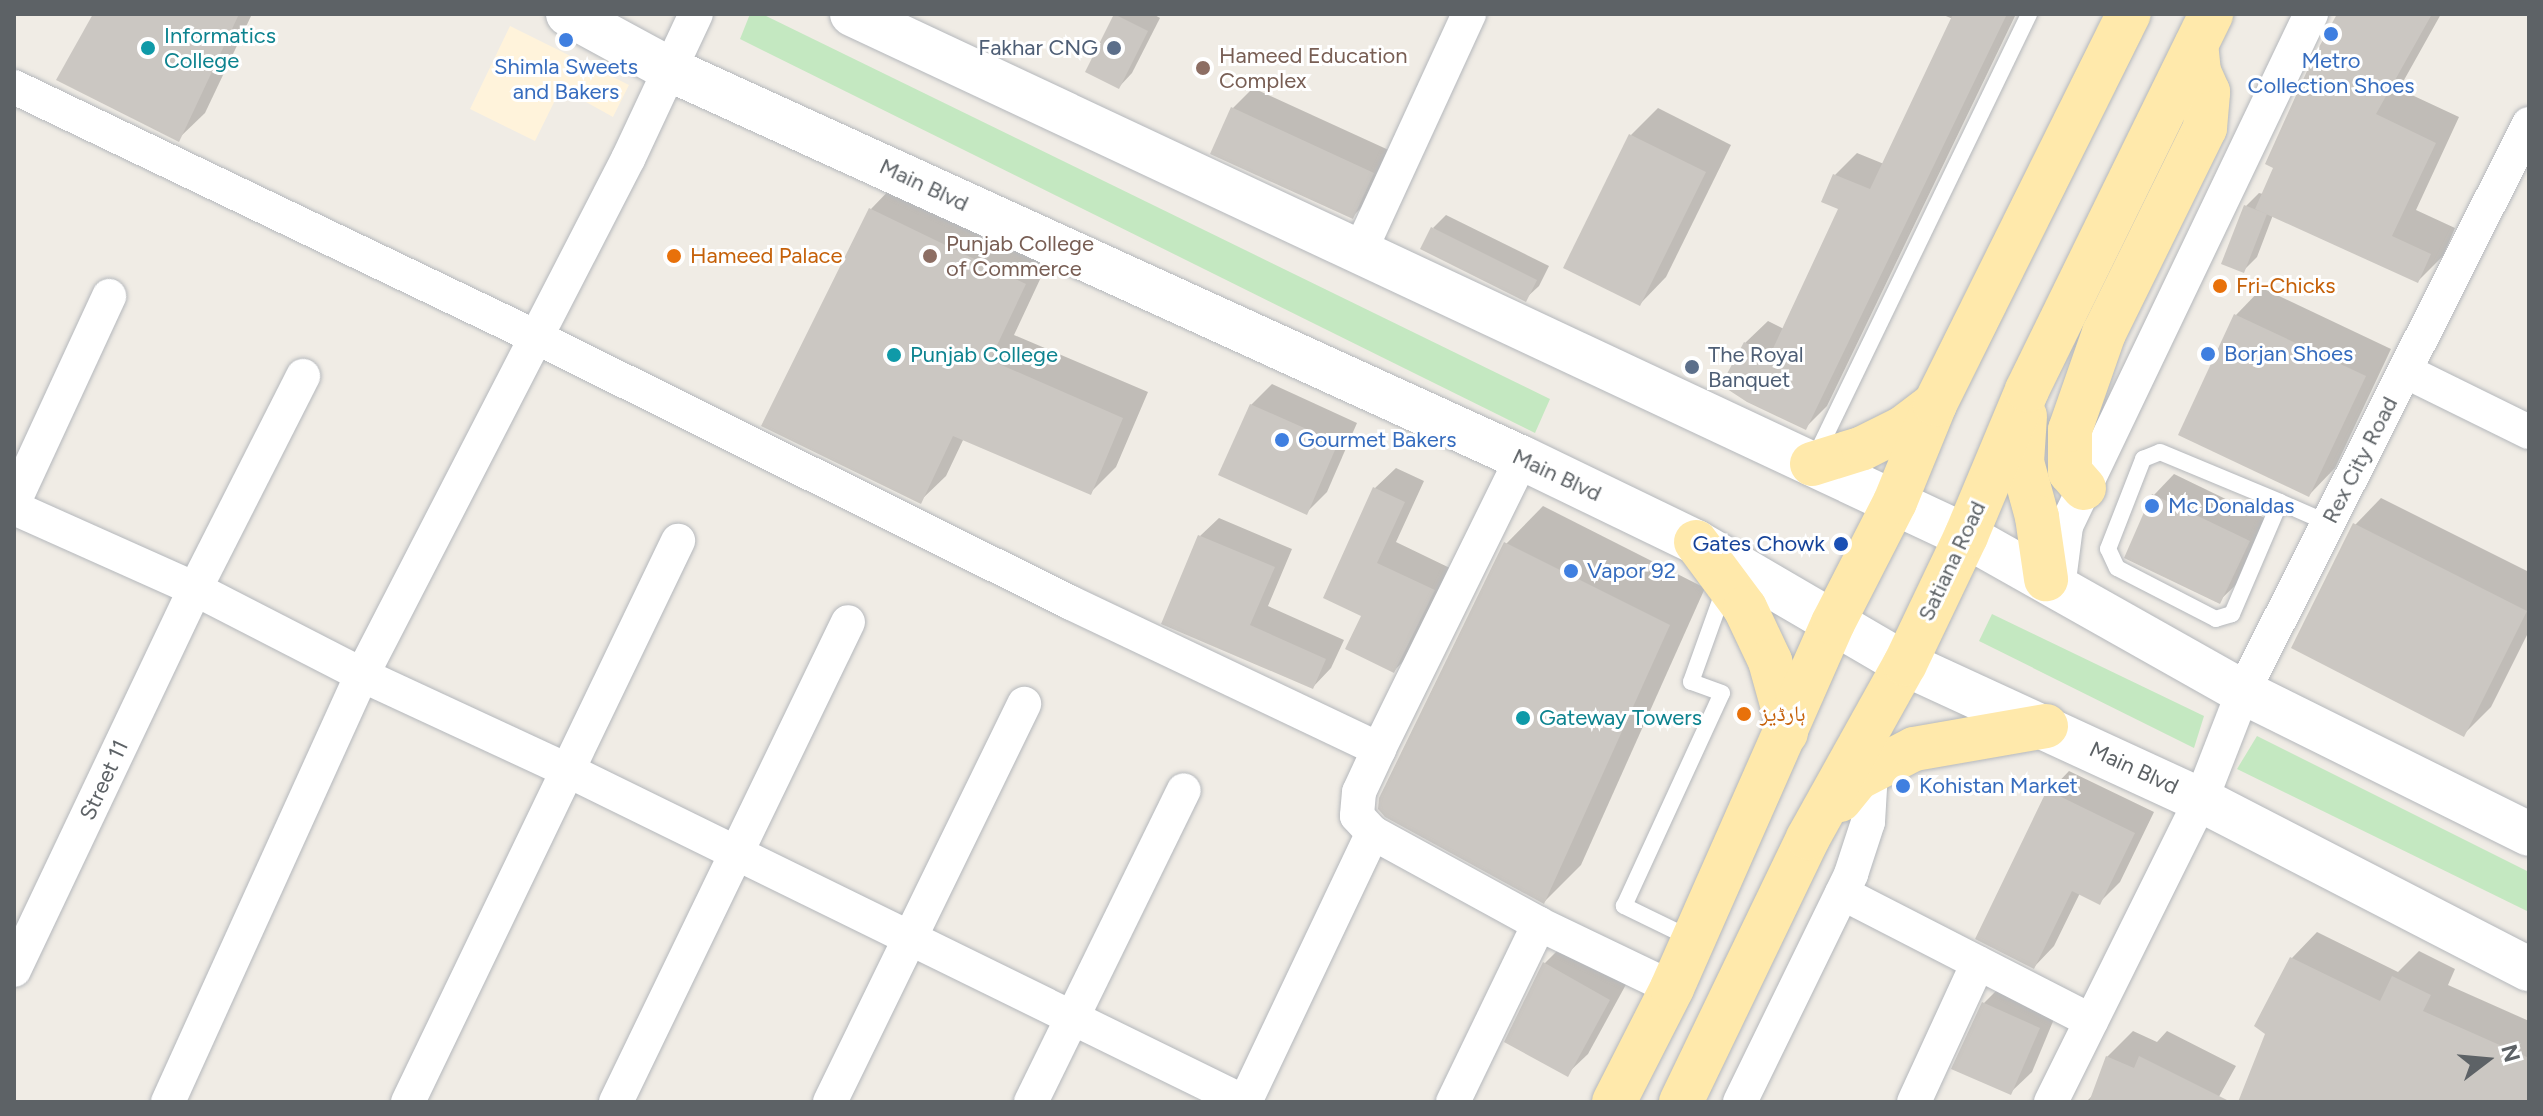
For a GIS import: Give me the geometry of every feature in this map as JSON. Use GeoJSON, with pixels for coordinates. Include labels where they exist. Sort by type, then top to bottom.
{"type":"FeatureCollection","features":[{"type":"Feature","properties":{"kind":"main road","name":"Main Blvd"},"geometry":{"type":"LineString","coordinates":[[568,14],[671,70],[1522,458],[1696,542],[1905,664],[2046,726],[2201,800],[2529,969]]}},
{"type":"Feature","properties":{"kind":"main road"},"geometry":{"type":"LineString","coordinates":[[852,14],[1966,536],[2243,692],[2529,834]]}},
{"type":"Feature","properties":{"kind":"main road"},"geometry":{"type":"LineString","coordinates":[[1614,1102],[1672,988],[1833,623],[1895,502],[1935,404],[2129,14]]}},
{"type":"Feature","properties":{"kind":"main road"},"geometry":{"type":"LineString","coordinates":[[2084,488],[2070,472],[2070,430],[2104,333],[2205,128],[2208,92],[2199,72],[2203,29]]}},
{"type":"Feature","properties":{"kind":"main road","name":"Satiana Road"},"geometry":{"type":"LineString","coordinates":[[1681,1102],[1808,838],[1905,664],[1966,536],[2027,390],[2203,29]]}},
{"type":"Feature","properties":{"kind":"main road"},"geometry":{"type":"LineString","coordinates":[[2027,390],[2022,462],[2052,584]]}},
{"type":"Feature","properties":{"kind":"main road"},"geometry":{"type":"LineString","coordinates":[[1812,464],[1863,448],[1903,428],[1935,404]]}},
{"type":"Feature","properties":{"kind":"main road"},"geometry":{"type":"LineString","coordinates":[[1696,542],[1745,608],[1770,661],[1785,715],[1786,733]]}},
{"type":"Feature","properties":{"kind":"main road"},"geometry":{"type":"LineString","coordinates":[[1808,838],[1858,778],[1914,749],[2046,726]]}},
{"type":"Feature","properties":{"kind":"street"},"geometry":{"type":"LineString","coordinates":[[168,1102],[362,675],[671,70],[696,14]]}},
{"type":"Feature","properties":{"kind":"street"},"geometry":{"type":"LineString","coordinates":[[1360,251],[1469,14]]}},
{"type":"Feature","properties":{"kind":"street"},"geometry":{"type":"LineString","coordinates":[[2052,584],[2066,526],[2311,14]]}},
{"type":"Feature","properties":{"kind":"street"},"geometry":{"type":"LineString","coordinates":[[14,87],[536,337],[900,520],[1379,749]]}},
{"type":"Feature","properties":{"kind":"street","name":"Rex City Road"},"geometry":{"type":"LineString","coordinates":[[2051,1102],[2201,800],[2243,692],[2526,139]]}},
{"type":"Feature","properties":{"kind":"street"},"geometry":{"type":"LineString","coordinates":[[14,502],[109,296]]}},
{"type":"Feature","properties":{"kind":"street"},"geometry":{"type":"LineString","coordinates":[[2405,371],[2529,432]]}},
{"type":"Feature","properties":{"kind":"street","name":"Street 11"},"geometry":{"type":"LineString","coordinates":[[14,970],[195,589],[303,376]]}},
{"type":"Feature","properties":{"kind":"street"},"geometry":{"type":"LineString","coordinates":[[1522,458],[1359,792],[1357,816],[1373,833],[1539,924],[1672,988]]}},
{"type":"Feature","properties":{"kind":"street"},"geometry":{"type":"LineString","coordinates":[[14,508],[195,589],[362,675],[569,771],[1244,1102],[1373,833]]}},
{"type":"Feature","properties":{"kind":"street"},"geometry":{"type":"LineString","coordinates":[[408,1102],[678,541]]}},
{"type":"Feature","properties":{"kind":"street"},"geometry":{"type":"LineString","coordinates":[[616,1102],[848,622]]}},
{"type":"Feature","properties":{"kind":"street"},"geometry":{"type":"LineString","coordinates":[[830,1102],[1024,704]]}},
{"type":"Feature","properties":{"kind":"street"},"geometry":{"type":"LineString","coordinates":[[1740,1102],[1842,893],[1868,822],[1871,771]]}},
{"type":"Feature","properties":{"kind":"street"},"geometry":{"type":"LineString","coordinates":[[1031,1102],[1184,790]]}},
{"type":"Feature","properties":{"kind":"street"},"geometry":{"type":"LineString","coordinates":[[1842,893],[2091,1021]]}},
{"type":"Feature","properties":{"kind":"street"},"geometry":{"type":"LineString","coordinates":[[1453,1102],[1539,924]]}},
{"type":"Feature","properties":{"kind":"street"},"geometry":{"type":"LineString","coordinates":[[1914,1102],[1978,963]]}},
{"type":"Feature","properties":{"kind":"lane"},"geometry":{"type":"LineString","coordinates":[[1812,464],[2029,14]]}},
{"type":"Feature","properties":{"kind":"lane"},"geometry":{"type":"LineString","coordinates":[[2280,502],[2232,614],[2216,619],[2117,568],[2108,549],[2143,459],[2160,452],[2280,502],[2328,523]]}},
{"type":"Feature","properties":{"kind":"lane"},"geometry":{"type":"LineString","coordinates":[[1693,940],[1624,906],[1722,693],[1691,682],[1727,583]]}},
{"type":"Feature","properties":{"kind":"shaded area"},"geometry":{"type":"Polygon","coordinates":[[[510,26],[629,85],[613,117],[561,88],[535,141],[470,109],[510,26]]]}},
{"type":"Feature","properties":{"kind":"green space"},"geometry":{"type":"Polygon","coordinates":[[[750,14],[762,14],[1550,399],[1535,433],[740,39],[750,14]]]}},
{"type":"Feature","properties":{"kind":"green space"},"geometry":{"type":"Polygon","coordinates":[[[1992,614],[2204,716],[2194,748],[1979,641],[1992,614]]]}},
{"type":"Feature","properties":{"kind":"green space"},"geometry":{"type":"Polygon","coordinates":[[[2257,736],[2529,872],[2529,912],[2237,769],[2257,736]]]}},
{"type":"Feature","properties":{"kind":"building","name":"Informatics College"},"geometry":{"type":"Polygon","coordinates":[[[93,14],[239,14],[179,142],[56,80],[93,14]]]}},
{"type":"Feature","properties":{"kind":"building"},"geometry":{"type":"Polygon","coordinates":[[[1114,14],[1148,31],[1119,89],[1085,72],[1114,14]]]}},
{"type":"Feature","properties":{"kind":"building"},"geometry":{"type":"Polygon","coordinates":[[[1953,14],[2007,14],[1806,430],[1747,402],[1721,385],[1744,342],[1770,355],[1838,209],[1821,202],[1833,174],[1870,189],[1953,14]]]}},
{"type":"Feature","properties":{"kind":"building"},"geometry":{"type":"Polygon","coordinates":[[[2337,14],[2432,14],[2376,114],[2436,143],[2392,236],[2431,254],[2418,283],[2255,209],[2273,168],[2265,164],[2312,60],[2337,14]]]}},
{"type":"Feature","properties":{"kind":"building"},"geometry":{"type":"Polygon","coordinates":[[[1231,107],[1374,173],[1353,219],[1210,154],[1231,107]]]}},
{"type":"Feature","properties":{"kind":"building"},"geometry":{"type":"Polygon","coordinates":[[[1629,134],[1706,172],[1640,306],[1563,268],[1629,134]]]}},
{"type":"Feature","properties":{"kind":"building"},"geometry":{"type":"Polygon","coordinates":[[[2244,205],[2267,214],[2244,273],[2221,264],[2244,205]]]}},
{"type":"Feature","properties":{"kind":"building","name":"Punjab College"},"geometry":{"type":"Polygon","coordinates":[[[869,208],[1026,284],[990,360],[1123,418],[1091,495],[953,436],[921,504],[761,426],[869,208]]]}},
{"type":"Feature","properties":{"kind":"building"},"geometry":{"type":"Polygon","coordinates":[[[1431,227],[1537,280],[1526,302],[1420,249],[1431,227]]]}},
{"type":"Feature","properties":{"kind":"building"},"geometry":{"type":"Polygon","coordinates":[[[2234,314],[2366,376],[2309,497],[2178,435],[2234,314]]]}},
{"type":"Feature","properties":{"kind":"building"},"geometry":{"type":"Polygon","coordinates":[[[1250,404],[1338,443],[1307,515],[1218,475],[1250,404]]]}},
{"type":"Feature","properties":{"kind":"building"},"geometry":{"type":"Polygon","coordinates":[[[1373,487],[1405,502],[1377,563],[1435,590],[1394,673],[1345,649],[1361,616],[1323,598],[1373,487]]]}},
{"type":"Feature","properties":{"kind":"building"},"geometry":{"type":"Polygon","coordinates":[[[2152,494],[2250,541],[2220,604],[2124,558],[2152,494]]]}},
{"type":"Feature","properties":{"kind":"building"},"geometry":{"type":"Polygon","coordinates":[[[2353,523],[2527,611],[2464,737],[2291,648],[2353,523]]]}},
{"type":"Feature","properties":{"kind":"building"},"geometry":{"type":"Polygon","coordinates":[[[1198,535],[1275,567],[1250,625],[1326,659],[1313,689],[1161,624],[1198,535]]]}},
{"type":"Feature","properties":{"kind":"building","name":"Gateway Towers"},"geometry":{"type":"Polygon","coordinates":[[[1504,542],[1670,625],[1544,904],[1385,817],[1378,809],[1379,798],[1504,542]]]}},
{"type":"Feature","properties":{"kind":"building"},"geometry":{"type":"Polygon","coordinates":[[[2047,790],[2135,833],[2100,905],[2072,891],[2034,969],[1975,939],[2047,790]]]}},
{"type":"Feature","properties":{"kind":"building"},"geometry":{"type":"Polygon","coordinates":[[[2290,957],[2380,1001],[2392,976],[2431,995],[2423,1011],[2529,1058],[2529,1102],[2238,1102],[2265,1034],[2254,1026],[2290,957]]]}},
{"type":"Feature","properties":{"kind":"building"},"geometry":{"type":"Polygon","coordinates":[[[1543,962],[1610,1000],[1568,1077],[1504,1042],[1543,962]]]}},
{"type":"Feature","properties":{"kind":"building"},"geometry":{"type":"Polygon","coordinates":[[[1982,1002],[2040,1028],[2011,1095],[1951,1069],[1982,1002]]]}},
{"type":"Feature","properties":{"kind":"building"},"geometry":{"type":"Polygon","coordinates":[[[2106,1056],[2134,1068],[2139,1056],[2231,1102],[2089,1102],[2106,1056]]]}},
{"type":"Feature","properties":{"kind":"place","name":"Metro Collection Shoes"},"geometry":{"type":"Point","coordinates":[2331,34]}},
{"type":"Feature","properties":{"kind":"place","name":"Shimla Sweets and Bakers"},"geometry":{"type":"Point","coordinates":[566,40]}},
{"type":"Feature","properties":{"kind":"place","name":"Informatics College"},"geometry":{"type":"Point","coordinates":[148,48]}},
{"type":"Feature","properties":{"kind":"place","name":"Fakhar CNG"},"geometry":{"type":"Point","coordinates":[1114,48]}},
{"type":"Feature","properties":{"kind":"place","name":"Hameed Education Complex"},"geometry":{"type":"Point","coordinates":[1203,68]}},
{"type":"Feature","properties":{"kind":"place","name":"Hameed Palace"},"geometry":{"type":"Point","coordinates":[674,256]}},
{"type":"Feature","properties":{"kind":"place","name":"Punjab College of Commerce"},"geometry":{"type":"Point","coordinates":[930,256]}},
{"type":"Feature","properties":{"kind":"place","name":"Fri-Chicks"},"geometry":{"type":"Point","coordinates":[2220,286]}},
{"type":"Feature","properties":{"kind":"place","name":"Borjan Shoes"},"geometry":{"type":"Point","coordinates":[2208,354]}},
{"type":"Feature","properties":{"kind":"place","name":"Punjab College"},"geometry":{"type":"Point","coordinates":[894,355]}},
{"type":"Feature","properties":{"kind":"place","name":"The Royal Banquet"},"geometry":{"type":"Point","coordinates":[1692,367]}},
{"type":"Feature","properties":{"kind":"place","name":"Gourmet Bakers"},"geometry":{"type":"Point","coordinates":[1282,440]}},
{"type":"Feature","properties":{"kind":"place","name":"Mc Donaldas"},"geometry":{"type":"Point","coordinates":[2152,506]}},
{"type":"Feature","properties":{"kind":"place","name":"Gates Chowk"},"geometry":{"type":"Point","coordinates":[1841,544]}},
{"type":"Feature","properties":{"kind":"place","name":"Vapor 92"},"geometry":{"type":"Point","coordinates":[1571,571]}},
{"type":"Feature","properties":{"kind":"place","name":"ہارڈیز"},"geometry":{"type":"Point","coordinates":[1744,714]}},
{"type":"Feature","properties":{"kind":"place","name":"Gateway Towers"},"geometry":{"type":"Point","coordinates":[1523,718]}},
{"type":"Feature","properties":{"kind":"place","name":"Kohistan Market"},"geometry":{"type":"Point","coordinates":[1903,786]}}]}
